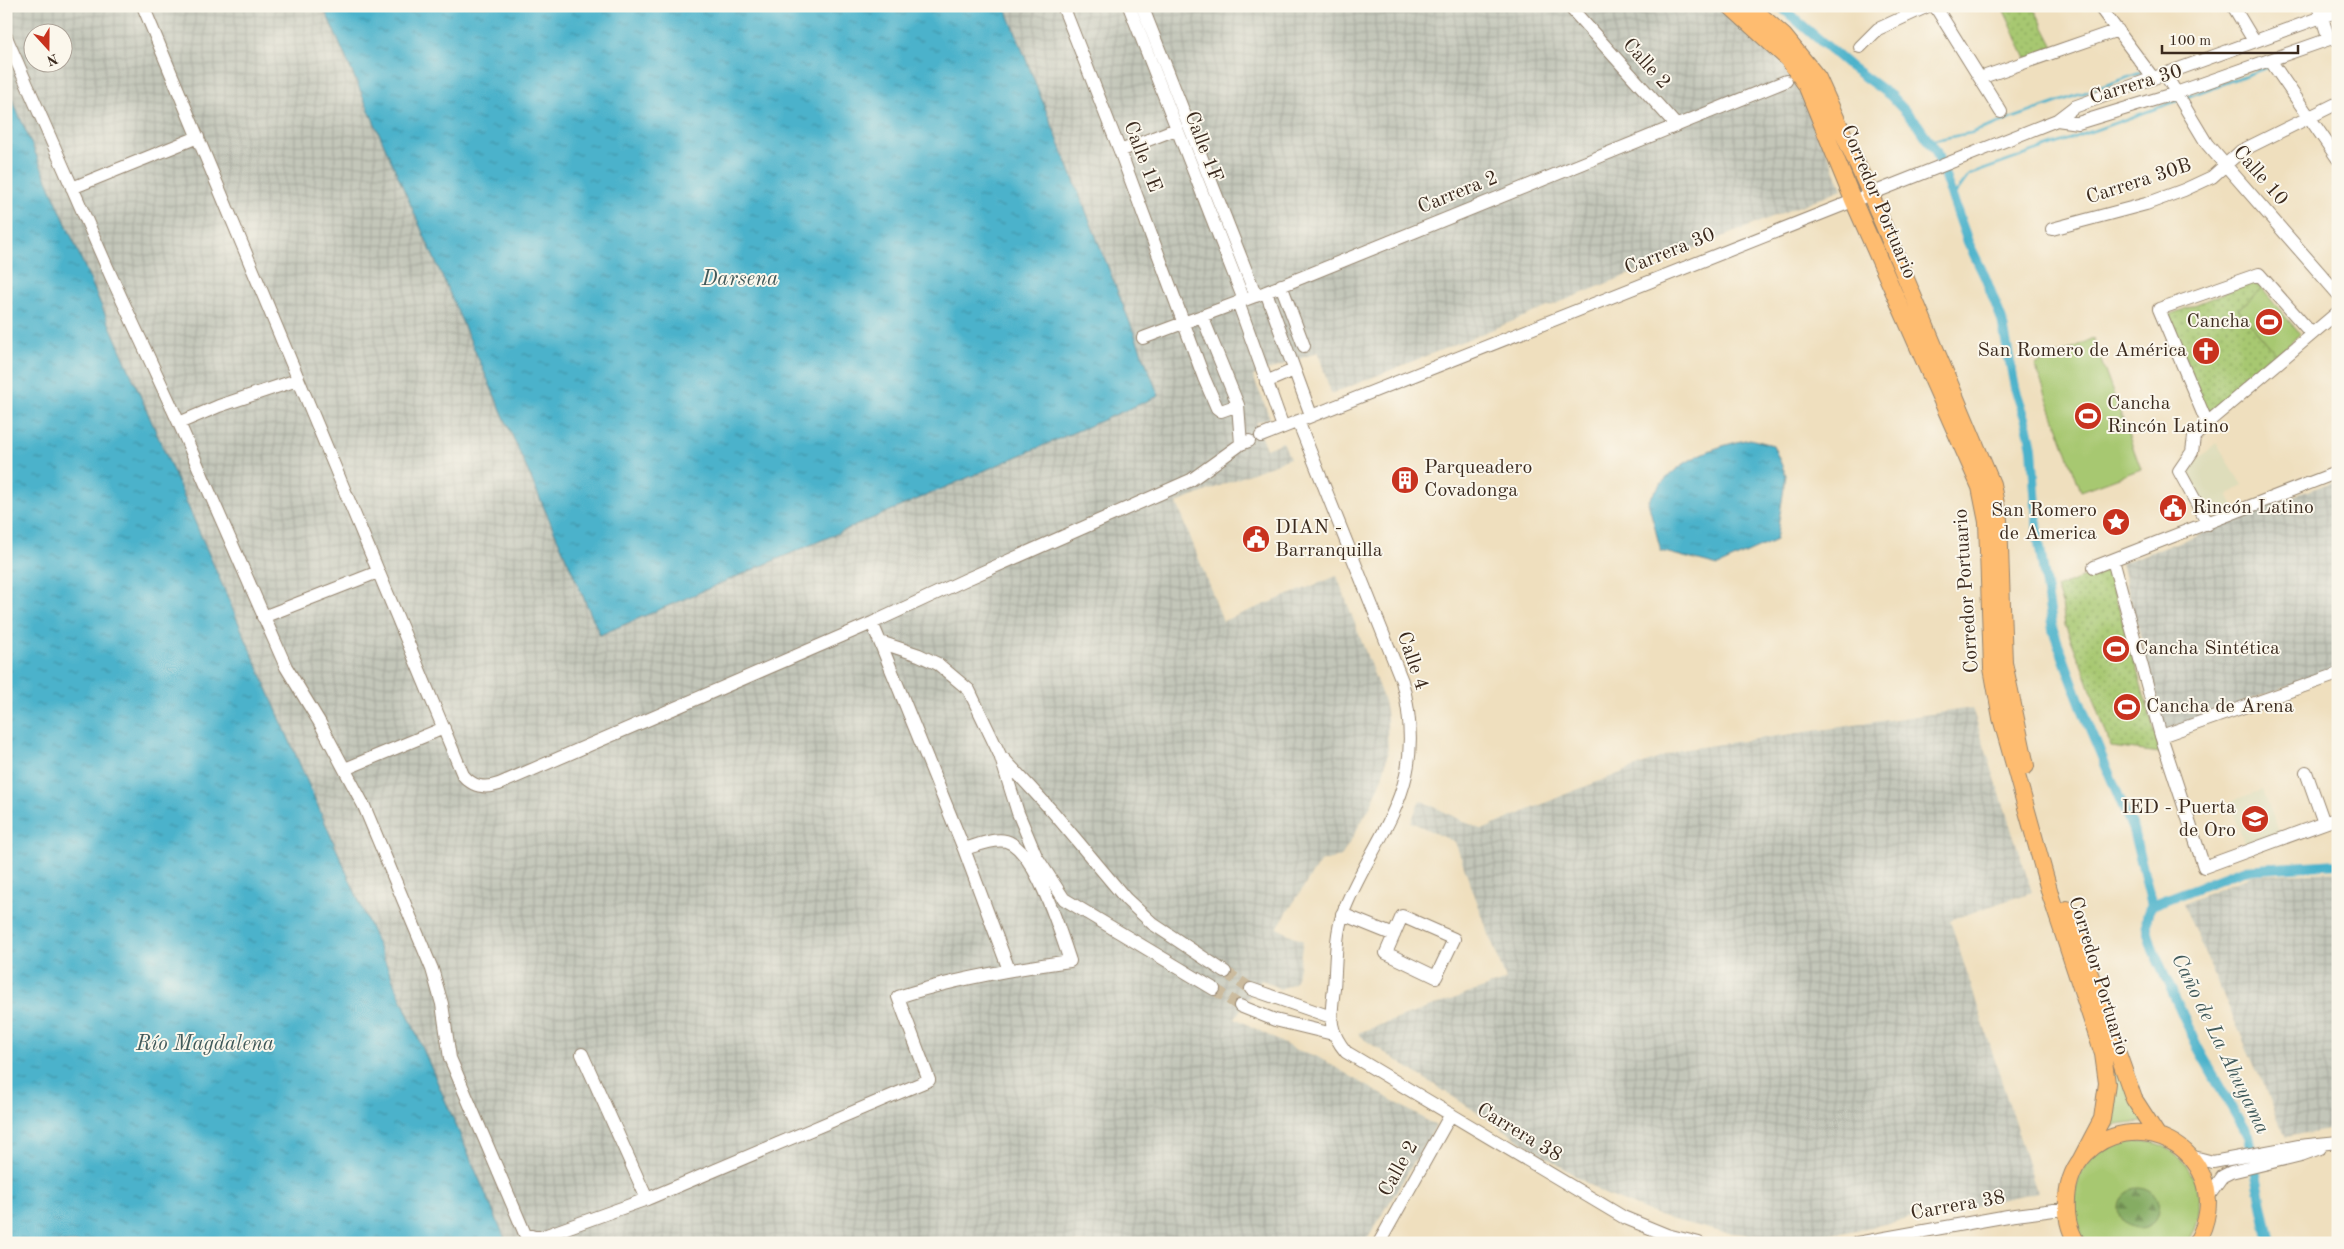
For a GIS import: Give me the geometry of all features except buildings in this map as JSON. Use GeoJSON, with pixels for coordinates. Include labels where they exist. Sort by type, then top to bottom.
{"type":"FeatureCollection","features":[{"type":"Feature","properties":{"kind":"main road","name":"Corredor Portuario"},"geometry":{"type":"LineString","coordinates":[[1730,6],[1775,46],[1806,85],[1853,200],[1980,487],[1987,522],[1992,668],[2001,718],[2051,896],[2102,1054],[2107,1083],[2102,1119],[2068,1185],[2066,1210],[2071,1233],[2077,1243]]}},
{"type":"Feature","properties":{"kind":"main road","name":"Corredor Portuario"},"geometry":{"type":"LineString","coordinates":[[1750,6],[1784,36],[1818,78],[1870,193],[1992,484],[1999,518],[2004,663],[2024,758],[2064,901],[2116,1049],[2134,1099],[2158,1136]]}},
{"type":"Feature","properties":{"kind":"main road"},"geometry":{"type":"LineString","coordinates":[[2081,1159],[2108,1138],[2125,1133],[2142,1132],[2170,1140],[2190,1156],[2199,1168],[2208,1197],[2208,1216],[2196,1243]]}},
{"type":"Feature","properties":{"kind":"street"},"geometry":{"type":"LineString","coordinates":[[142,6],[463,775],[469,782],[478,786],[489,788],[872,623],[1191,480],[1245,443],[1238,405],[1202,316]]}},
{"type":"Feature","properties":{"kind":"street","name":"Calle 1E"},"geometry":{"type":"LineString","coordinates":[[1063,6],[1217,408],[1221,411],[1238,405]]}},
{"type":"Feature","properties":{"kind":"street","name":"Calle 1F"},"geometry":{"type":"LineString","coordinates":[[1130,6],[1175,108],[1251,297],[1266,382],[1283,427]]}},
{"type":"Feature","properties":{"kind":"street","name":"Calle 1F"},"geometry":{"type":"LineString","coordinates":[[1142,6],[1175,108],[1176,129],[1251,297],[1294,370],[1311,415]]}},
{"type":"Feature","properties":{"kind":"street","name":"Calle 2"},"geometry":{"type":"LineString","coordinates":[[1569,6],[1676,125]]}},
{"type":"Feature","properties":{"kind":"street"},"geometry":{"type":"LineString","coordinates":[[1860,47],[1878,29],[1928,6]]}},
{"type":"Feature","properties":{"kind":"street"},"geometry":{"type":"LineString","coordinates":[[1935,6],[2001,112]]}},
{"type":"Feature","properties":{"kind":"street","name":"Calle 10"},"geometry":{"type":"LineString","coordinates":[[2099,6],[2179,98],[2208,144],[2224,164],[2338,294]]}},
{"type":"Feature","properties":{"kind":"street"},"geometry":{"type":"LineString","coordinates":[[2233,6],[2254,41]]}},
{"type":"Feature","properties":{"kind":"street","name":"Carrera 30"},"geometry":{"type":"LineString","coordinates":[[1261,436],[2057,120],[2074,107],[2254,41],[2320,12],[2338,11]]}},
{"type":"Feature","properties":{"kind":"street"},"geometry":{"type":"LineString","coordinates":[[2320,12],[2333,37]]}},
{"type":"Feature","properties":{"kind":"street"},"geometry":{"type":"LineString","coordinates":[[1980,78],[2118,30]]}},
{"type":"Feature","properties":{"kind":"street"},"geometry":{"type":"LineString","coordinates":[[6,37],[72,188],[179,423],[286,668],[320,723],[364,806],[432,969],[442,1004],[450,1058],[524,1234],[540,1237],[647,1199],[929,1080],[898,997],[934,986],[1009,970],[1070,961],[1054,915],[1035,874],[1014,845],[1005,841],[995,841],[964,849]]}},
{"type":"Feature","properties":{"kind":"street","name":"Carrera 30"},"geometry":{"type":"LineString","coordinates":[[2057,120],[2078,123],[2179,98],[2273,63],[2333,37]]}},
{"type":"Feature","properties":{"kind":"street"},"geometry":{"type":"LineString","coordinates":[[2273,63],[2338,159]]}},
{"type":"Feature","properties":{"kind":"street","name":"Carrera 2"},"geometry":{"type":"LineString","coordinates":[[1144,338],[1281,285],[1786,81]]}},
{"type":"Feature","properties":{"kind":"street","name":"Carrera 30B"},"geometry":{"type":"LineString","coordinates":[[2052,229],[2146,204],[2184,190],[2212,177],[2224,164],[2241,151],[2338,103]]}},
{"type":"Feature","properties":{"kind":"street"},"geometry":{"type":"LineString","coordinates":[[1120,151],[1176,129]]}},
{"type":"Feature","properties":{"kind":"street"},"geometry":{"type":"LineString","coordinates":[[72,188],[198,137]]}},
{"type":"Feature","properties":{"kind":"street"},"geometry":{"type":"LineString","coordinates":[[2206,423],[2159,309],[2259,274],[2311,333]]}},
{"type":"Feature","properties":{"kind":"street"},"geometry":{"type":"LineString","coordinates":[[1281,285],[1304,346]]}},
{"type":"Feature","properties":{"kind":"street"},"geometry":{"type":"LineString","coordinates":[[2208,524],[2179,472],[2192,452],[2194,437],[2206,423],[2338,312]]}},
{"type":"Feature","properties":{"kind":"street"},"geometry":{"type":"LineString","coordinates":[[1266,382],[1294,370]]}},
{"type":"Feature","properties":{"kind":"street"},"geometry":{"type":"LineString","coordinates":[[179,423],[219,406],[297,380]]}},
{"type":"Feature","properties":{"kind":"street","name":"Calle 4"},"geometry":{"type":"LineString","coordinates":[[1298,421],[1402,682],[1410,724],[1410,751],[1406,775],[1399,796],[1342,914],[1331,1017],[1333,1034]]}},
{"type":"Feature","properties":{"kind":"street"},"geometry":{"type":"LineString","coordinates":[[2094,567],[2338,472]]}},
{"type":"Feature","properties":{"kind":"street"},"geometry":{"type":"LineString","coordinates":[[2114,560],[2161,736],[2204,867],[2338,818]]}},
{"type":"Feature","properties":{"kind":"street"},"geometry":{"type":"LineString","coordinates":[[263,617],[378,572]]}},
{"type":"Feature","properties":{"kind":"street"},"geometry":{"type":"LineString","coordinates":[[872,623],[964,849],[1009,970]]}},
{"type":"Feature","properties":{"kind":"street"},"geometry":{"type":"LineString","coordinates":[[880,642],[932,661],[961,681],[969,690],[1000,755],[1018,813],[1036,856],[1064,899],[1214,989]]}},
{"type":"Feature","properties":{"kind":"street"},"geometry":{"type":"LineString","coordinates":[[2161,736],[2338,674]]}},
{"type":"Feature","properties":{"kind":"street"},"geometry":{"type":"LineString","coordinates":[[345,769],[444,728]]}},
{"type":"Feature","properties":{"kind":"street"},"geometry":{"type":"LineString","coordinates":[[1000,755],[1053,812],[1126,900],[1153,924],[1225,972]]}},
{"type":"Feature","properties":{"kind":"street"},"geometry":{"type":"LineString","coordinates":[[2306,772],[2324,822]]}},
{"type":"Feature","properties":{"kind":"street"},"geometry":{"type":"LineString","coordinates":[[1342,914],[1394,935]]}},
{"type":"Feature","properties":{"kind":"street"},"geometry":{"type":"LineString","coordinates":[[1402,916],[1454,939],[1436,977],[1386,953],[1394,935],[1402,916]]}},
{"type":"Feature","properties":{"kind":"street"},"geometry":{"type":"LineString","coordinates":[[1251,989],[1331,1017]]}},
{"type":"Feature","properties":{"kind":"street"},"geometry":{"type":"LineString","coordinates":[[1240,1006],[1275,1020],[1333,1034]]}},
{"type":"Feature","properties":{"kind":"street","name":"Carrera 38"},"geometry":{"type":"LineString","coordinates":[[1333,1034],[1346,1052],[1623,1216],[1667,1235],[1699,1243]]}},
{"type":"Feature","properties":{"kind":"street"},"geometry":{"type":"LineString","coordinates":[[582,1054],[647,1199]]}},
{"type":"Feature","properties":{"kind":"street","name":"Calle 2"},"geometry":{"type":"LineString","coordinates":[[1379,1243],[1451,1114]]}},
{"type":"Feature","properties":{"kind":"street"},"geometry":{"type":"LineString","coordinates":[[2190,1156],[2213,1162],[2238,1164],[2336,1143]]}},
{"type":"Feature","properties":{"kind":"street"},"geometry":{"type":"LineString","coordinates":[[2208,1197],[2223,1176],[2238,1164]]}},
{"type":"Feature","properties":{"kind":"street","name":"Carrera 38"},"geometry":{"type":"LineString","coordinates":[[1857,1243],[2008,1216],[2066,1210]]}},
{"type":"Feature","properties":{"kind":"shaded area"},"geometry":{"type":"Polygon","coordinates":[[[6,6],[323,6],[600,635],[1159,396],[1005,6],[1721,6],[1774,52],[1801,86],[1842,189],[1331,394],[1318,352],[1253,376],[1270,418],[1256,423],[1266,449],[1283,442],[1290,458],[1177,503],[1223,621],[1337,576],[1384,701],[1387,718],[1388,754],[1381,782],[1370,807],[1341,857],[1320,862],[1277,928],[1303,941],[1297,978],[1294,983],[1280,989],[1261,979],[1235,1018],[1294,1049],[1316,1056],[1436,1126],[1365,1243],[507,1243],[6,85],[6,6]]]}},
{"type":"Feature","properties":{"kind":"shaded area"},"geometry":{"type":"Polygon","coordinates":[[[2216,443],[2243,485],[2228,495],[2235,507],[2210,518],[2182,475],[2216,443]]]}},
{"type":"Feature","properties":{"kind":"shaded area"},"geometry":{"type":"Polygon","coordinates":[[[2338,480],[2338,669],[2165,730],[2121,563],[2193,537],[2262,507],[2338,480]]]}},
{"type":"Feature","properties":{"kind":"shaded area"},"geometry":{"type":"Polygon","coordinates":[[[1972,708],[2032,892],[1950,920],[2037,1192],[1842,1233],[1770,1237],[1721,1232],[1662,1217],[1602,1193],[1365,1040],[1358,1033],[1506,980],[1455,842],[1411,822],[1420,800],[1482,830],[1566,794],[1680,750],[1972,708]]]}},
{"type":"Feature","properties":{"kind":"shaded area","name":"IED - Puerta de Oro"},"geometry":{"type":"Polygon","coordinates":[[[2263,790],[2280,835],[2246,847],[2229,802],[2263,790]]]}},
{"type":"Feature","properties":{"kind":"shaded area"},"geometry":{"type":"Polygon","coordinates":[[[2338,872],[2338,1127],[2286,1137],[2183,904],[2253,875],[2338,872]]]}},
{"type":"Feature","properties":{"kind":"green space"},"geometry":{"type":"Polygon","coordinates":[[[2002,6],[2033,6],[2054,47],[2026,59],[2002,6]]]}},
{"type":"Feature","properties":{"kind":"green space"},"geometry":{"type":"Polygon","coordinates":[[[2254,281],[2262,289],[2238,309],[2277,355],[2207,414],[2167,316],[2254,281]]]}},
{"type":"Feature","properties":{"kind":"green space","name":"Cancha"},"geometry":{"type":"Polygon","coordinates":[[[2262,289],[2300,334],[2277,355],[2238,309],[2262,289]]]}},
{"type":"Feature","properties":{"kind":"green space","name":"Cancha Rincón Latino"},"geometry":{"type":"Polygon","coordinates":[[[2093,339],[2141,469],[2081,491],[2035,365],[2093,339]]]}},
{"type":"Feature","properties":{"kind":"green space"},"geometry":{"type":"Polygon","coordinates":[[[2107,568],[2161,753],[2111,747],[2087,679],[2065,625],[2062,604],[2056,588],[2107,568]]]}},
{"type":"Feature","properties":{"kind":"green space"},"geometry":{"type":"Polygon","coordinates":[[[2113,1059],[2144,1122],[2117,1125],[2102,1131],[2109,1061],[2113,1059]]]}},
{"type":"Feature","properties":{"kind":"green space"},"geometry":{"type":"Polygon","coordinates":[[[2129,1141],[2148,1142],[2167,1148],[2187,1166],[2194,1178],[2198,1191],[2198,1218],[2194,1231],[2187,1243],[2086,1243],[2076,1219],[2074,1206],[2078,1180],[2092,1159],[2103,1150],[2112,1145],[2129,1141]]]}},
{"type":"Feature","properties":{"kind":"green space"},"geometry":{"type":"Polygon","coordinates":[[[2143,1188],[2150,1191],[2156,1197],[2159,1208],[2158,1216],[2150,1225],[2143,1228],[2135,1228],[2128,1225],[2120,1216],[2119,1204],[2122,1197],[2131,1189],[2143,1188]]]}},
{"type":"Feature","properties":{"kind":"water","name":"Darsena"},"geometry":{"type":"Polygon","coordinates":[[[323,6],[1005,6],[1159,396],[600,635],[323,6]]]}},
{"type":"Feature","properties":{"kind":"water","name":"Río Magdalena"},"geometry":{"type":"Polygon","coordinates":[[[6,85],[507,1243],[6,1243],[6,85]]]}},
{"type":"Feature","properties":{"kind":"water"},"geometry":{"type":"Polygon","coordinates":[[[1750,439],[1773,445],[1786,475],[1776,540],[1718,566],[1661,551],[1648,502],[1657,488],[1679,467],[1691,459],[1719,447],[1750,439]]]}},
{"type":"Feature","properties":{"kind":"waterway","name":"Caño de La Ahuyama"},"geometry":{"type":"LineString","coordinates":[[1780,6],[1851,67],[1891,96],[1918,125],[1936,151],[1968,242],[1985,277],[2002,320],[2015,388],[2027,424],[2032,448],[2038,536],[2053,630],[2088,724],[2133,830],[2152,905],[2147,921],[2153,950],[2198,1048],[2248,1136],[2270,1243]]}},
{"type":"Feature","properties":{"kind":"waterway"},"geometry":{"type":"LineString","coordinates":[[2184,98],[2271,66]]}},
{"type":"Feature","properties":{"kind":"waterway"},"geometry":{"type":"LineString","coordinates":[[1929,141],[1971,133],[2143,72]]}},
{"type":"Feature","properties":{"kind":"waterway"},"geometry":{"type":"LineString","coordinates":[[1953,197],[1969,175],[2177,101]]}},
{"type":"Feature","properties":{"kind":"waterway"},"geometry":{"type":"LineString","coordinates":[[2152,905],[2243,870],[2338,864]]}},
{"type":"Feature","properties":{"kind":"tunnel"},"geometry":{"type":"LineString","coordinates":[[1225,972],[1251,989]]}},
{"type":"Feature","properties":{"kind":"tunnel"},"geometry":{"type":"LineString","coordinates":[[1214,989],[1240,1006]]}},
{"type":"Feature","properties":{"kind":"place","name":"Cancha"},"geometry":{"type":"Point","coordinates":[2269,322]}},
{"type":"Feature","properties":{"kind":"place","name":"San Romero de América"},"geometry":{"type":"Point","coordinates":[2206,351]}},
{"type":"Feature","properties":{"kind":"place","name":"Cancha Rincón Latino"},"geometry":{"type":"Point","coordinates":[2088,416]}},
{"type":"Feature","properties":{"kind":"place","name":"Parqueadero Covadonga"},"geometry":{"type":"Point","coordinates":[1405,480]}},
{"type":"Feature","properties":{"kind":"place","name":"Rincón Latino"},"geometry":{"type":"Point","coordinates":[2173,508]}},
{"type":"Feature","properties":{"kind":"place","name":"San Romero de America"},"geometry":{"type":"Point","coordinates":[2116,522]}},
{"type":"Feature","properties":{"kind":"place","name":"DIAN - Barranquilla"},"geometry":{"type":"Point","coordinates":[1256,539]}},
{"type":"Feature","properties":{"kind":"place","name":"Cancha Sintética"},"geometry":{"type":"Point","coordinates":[2116,649]}},
{"type":"Feature","properties":{"kind":"place","name":"Cancha de Arena"},"geometry":{"type":"Point","coordinates":[2127,707]}},
{"type":"Feature","properties":{"kind":"place","name":"IED - Puerta de Oro"},"geometry":{"type":"Point","coordinates":[2255,819]}}]}
